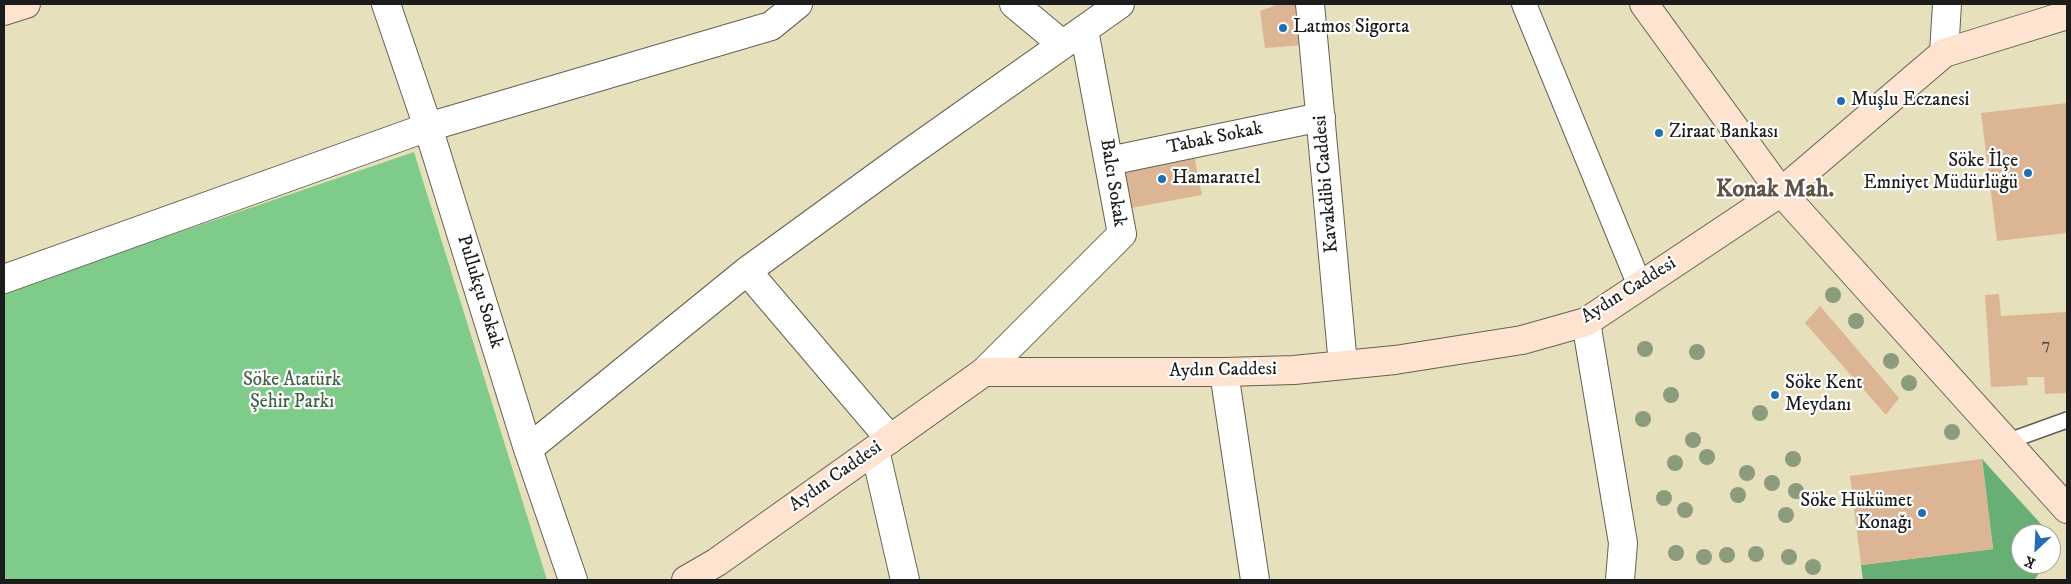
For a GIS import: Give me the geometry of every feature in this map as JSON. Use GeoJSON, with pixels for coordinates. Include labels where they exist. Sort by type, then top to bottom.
{"type":"FeatureCollection","features":[{"type":"Feature","properties":{"kind":"main road"},"geometry":{"type":"LineString","coordinates":[[4,11],[26,4]]}},
{"type":"Feature","properties":{"kind":"main road"},"geometry":{"type":"LineString","coordinates":[[1644,4],[1781,192],[2067,509]]}},
{"type":"Feature","properties":{"kind":"main road"},"geometry":{"type":"LineString","coordinates":[[1944,53],[2067,15]]}},
{"type":"Feature","properties":{"kind":"main road","name":"Aydın Caddesi"},"geometry":{"type":"LineString","coordinates":[[686,580],[716,562],[984,372],[1224,372],[1294,370],[1395,360],[1522,340],[1586,322],[1781,192],[1944,53]]}},
{"type":"Feature","properties":{"kind":"street","name":"Pullukçu Sokak"},"geometry":{"type":"LineString","coordinates":[[386,4],[428,127],[528,449],[573,580]]}},
{"type":"Feature","properties":{"kind":"street"},"geometry":{"type":"LineString","coordinates":[[4,279],[428,127],[771,26],[798,4]]}},
{"type":"Feature","properties":{"kind":"street"},"geometry":{"type":"LineString","coordinates":[[1014,4],[1073,37]]}},
{"type":"Feature","properties":{"kind":"street"},"geometry":{"type":"LineString","coordinates":[[528,449],[747,271],[1120,4]]}},
{"type":"Feature","properties":{"kind":"street","name":"Kavakdibi Caddesi"},"geometry":{"type":"LineString","coordinates":[[1310,4],[1342,365]]}},
{"type":"Feature","properties":{"kind":"street"},"geometry":{"type":"LineString","coordinates":[[1524,4],[1640,286]]}},
{"type":"Feature","properties":{"kind":"street"},"geometry":{"type":"LineString","coordinates":[[1944,53],[1947,4]]}},
{"type":"Feature","properties":{"kind":"street","name":"Balcı Sokak"},"geometry":{"type":"LineString","coordinates":[[984,372],[1122,234],[1109,161],[1073,37]]}},
{"type":"Feature","properties":{"kind":"street","name":"Tabak Sokak"},"geometry":{"type":"LineString","coordinates":[[1109,161],[1321,117]]}},
{"type":"Feature","properties":{"kind":"street"},"geometry":{"type":"LineString","coordinates":[[747,271],[882,444],[905,580]]}},
{"type":"Feature","properties":{"kind":"street"},"geometry":{"type":"LineString","coordinates":[[1586,322],[1623,543],[1620,580]]}},
{"type":"Feature","properties":{"kind":"street"},"geometry":{"type":"LineString","coordinates":[[1224,372],[1255,580]]}},
{"type":"Feature","properties":{"kind":"lane"},"geometry":{"type":"LineString","coordinates":[[2006,442],[2067,420]]}},
{"type":"Feature","properties":{"kind":"green space","name":"Söke Atatürk Şehir Parkı"},"geometry":{"type":"Polygon","coordinates":[[[414,152],[547,580],[4,580],[4,292],[414,152]]]}},
{"type":"Feature","properties":{"kind":"green space"},"geometry":{"type":"Polygon","coordinates":[[[1982,459],[2041,524],[2011,524],[2011,574],[2038,574],[2035,579],[1863,580],[1861,565],[1993,549],[1982,459]]]}},
{"type":"Feature","properties":{"kind":"building","name":"Latmos Sigorta"},"geometry":{"type":"Polygon","coordinates":[[[1279,4],[1302,4],[1305,45],[1265,48],[1260,11],[1279,4]]]}},
{"type":"Feature","properties":{"kind":"building","name":"Söke İlçe Emniyet Müdürlüğü"},"geometry":{"type":"Polygon","coordinates":[[[2067,103],[2067,233],[1997,241],[1981,113],[2067,103]]]}},
{"type":"Feature","properties":{"kind":"building","name":"Hamarat1el"},"geometry":{"type":"Polygon","coordinates":[[[1193,150],[1202,195],[1131,208],[1122,164],[1193,150]]]}},
{"type":"Feature","properties":{"kind":"building"},"geometry":{"type":"Polygon","coordinates":[[[1999,294],[2001,316],[2067,312],[2067,393],[2045,394],[2044,377],[2027,377],[2028,385],[1991,387],[1985,295],[1999,294]]]}},
{"type":"Feature","properties":{"kind":"building"},"geometry":{"type":"Polygon","coordinates":[[[1820,306],[1899,398],[1886,415],[1805,323],[1820,306]]]}},
{"type":"Feature","properties":{"kind":"building","name":"Söke Hükümet Konağı"},"geometry":{"type":"Polygon","coordinates":[[[1982,459],[1993,549],[1861,565],[1850,476],[1982,459]]]}},
{"type":"Feature","properties":{"kind":"place","name":"Latmos Sigorta"},"geometry":{"type":"Point","coordinates":[1283,28]}},
{"type":"Feature","properties":{"kind":"place","name":"Muşlu Eczanesi"},"geometry":{"type":"Point","coordinates":[1841,101]}},
{"type":"Feature","properties":{"kind":"place","name":"Ziraat Bankası"},"geometry":{"type":"Point","coordinates":[1659,133]}},
{"type":"Feature","properties":{"kind":"place","name":"Söke İlçe Emniyet Müdürlüğü"},"geometry":{"type":"Point","coordinates":[2028,173]}},
{"type":"Feature","properties":{"kind":"place","name":"Hamarat1el"},"geometry":{"type":"Point","coordinates":[1162,179]}},
{"type":"Feature","properties":{"kind":"place","name":"Söke Kent Meydanı"},"geometry":{"type":"Point","coordinates":[1775,395]}},
{"type":"Feature","properties":{"kind":"place","name":"Söke Hükümet Konağı"},"geometry":{"type":"Point","coordinates":[1922,513]}},
{"type":"Feature","properties":{"kind":"district","name":"Konak Mah."},"geometry":{"type":"Point","coordinates":[1775,191]}}]}
